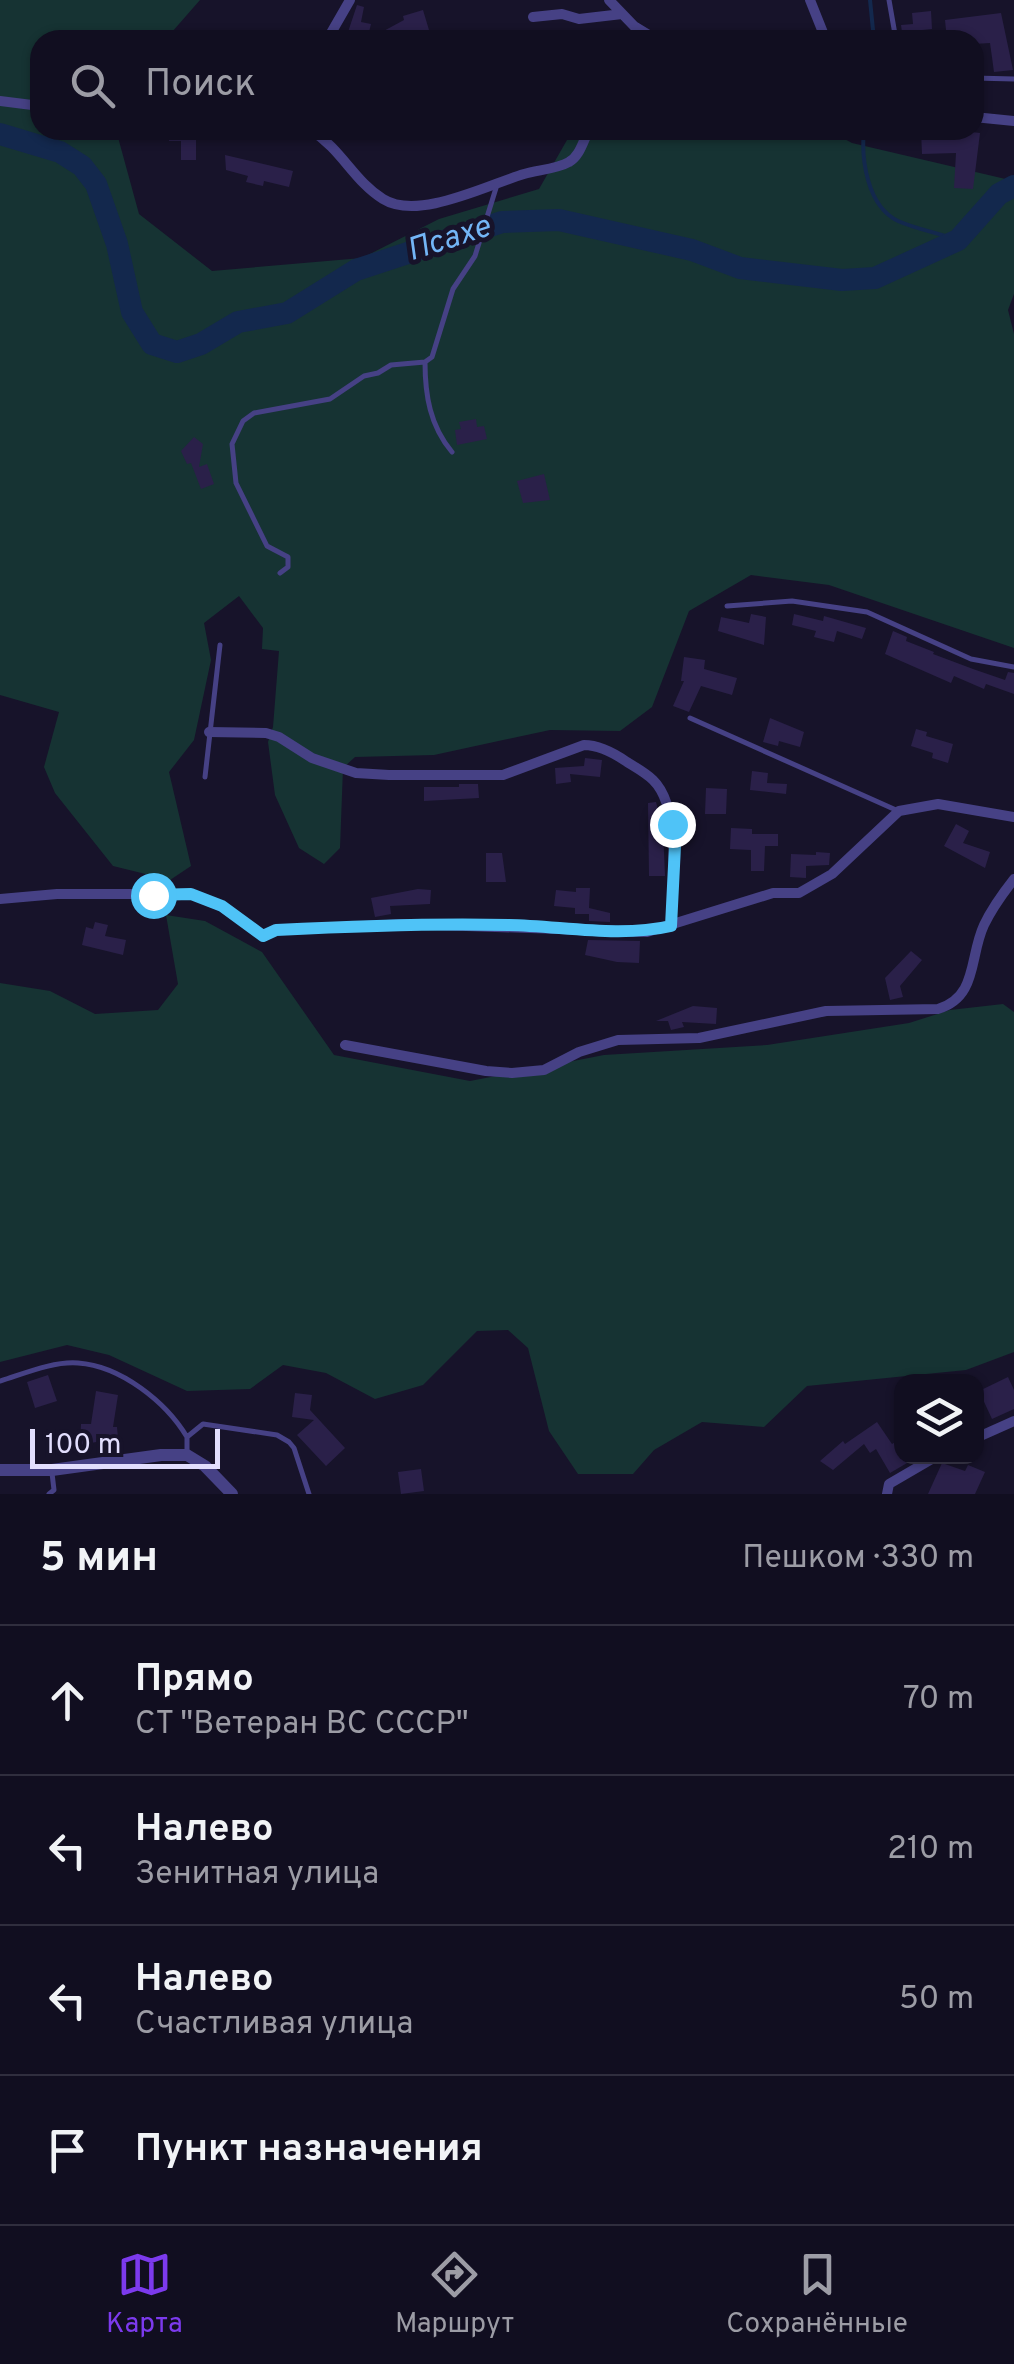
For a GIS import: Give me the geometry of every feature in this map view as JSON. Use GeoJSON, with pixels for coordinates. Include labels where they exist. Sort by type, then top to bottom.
{"type":"FeatureCollection","features":[{"type":"Feature","properties":{"kind":"street"},"geometry":{"type":"LineString","coordinates":[[333,30],[350,0]]}},
{"type":"Feature","properties":{"kind":"street"},"geometry":{"type":"LineString","coordinates":[[610,0],[644,30]]}},
{"type":"Feature","properties":{"kind":"street"},"geometry":{"type":"LineString","coordinates":[[810,0],[822,30]]}},
{"type":"Feature","properties":{"kind":"street"},"geometry":{"type":"LineString","coordinates":[[533,17],[562,14],[579,19],[622,14]]}},
{"type":"Feature","properties":{"kind":"street"},"geometry":{"type":"LineString","coordinates":[[0,101],[30,105]]}},
{"type":"Feature","properties":{"kind":"street"},"geometry":{"type":"LineString","coordinates":[[984,118],[1014,120]]}},
{"type":"Feature","properties":{"kind":"street"},"geometry":{"type":"LineString","coordinates":[[326,140],[362,182],[397,206],[439,203],[568,163],[579,153],[585,140]]}},
{"type":"Feature","properties":{"kind":"street"},"geometry":{"type":"LineString","coordinates":[[210,732],[266,733],[312,758],[356,773],[389,775],[504,775],[584,746],[596,746],[622,758],[656,782],[672,824],[675,846],[671,926]]}},
{"type":"Feature","properties":{"kind":"street"},"geometry":{"type":"LineString","coordinates":[[0,899],[57,894],[191,894],[222,906],[258,935],[276,930],[408,924],[647,932],[773,893],[800,893],[832,874],[898,811],[938,804],[1014,817]]}},
{"type":"Feature","properties":{"kind":"street"},"geometry":{"type":"LineString","coordinates":[[346,1045],[512,1073],[544,1070],[579,1052],[618,1040],[699,1038],[826,1011],[938,1009],[962,996],[983,926],[1014,878]]}},
{"type":"Feature","properties":{"kind":"street"},"geometry":{"type":"LineString","coordinates":[[984,1434],[1014,1420]]}},
{"type":"Feature","properties":{"kind":"street"},"geometry":{"type":"LineString","coordinates":[[0,1470],[52,1470],[161,1455],[188,1456],[205,1466],[232,1494]]}},
{"type":"Feature","properties":{"kind":"street"},"geometry":{"type":"LineString","coordinates":[[887,1494],[889,1484],[923,1464]]}},
{"type":"Feature","properties":{"kind":"lane"},"geometry":{"type":"LineString","coordinates":[[888,0],[894,30]]}},
{"type":"Feature","properties":{"kind":"lane"},"geometry":{"type":"LineString","coordinates":[[984,78],[1014,79]]}},
{"type":"Feature","properties":{"kind":"lane"},"geometry":{"type":"LineString","coordinates":[[280,573],[288,567],[288,557],[267,546],[236,483],[232,444],[244,421],[254,413],[330,400],[364,376],[378,374],[391,365],[426,362],[432,357],[453,289],[475,256],[497,182]]}},
{"type":"Feature","properties":{"kind":"lane"},"geometry":{"type":"LineString","coordinates":[[426,362],[430,412],[440,438],[452,452]]}},
{"type":"Feature","properties":{"kind":"lane"},"geometry":{"type":"LineString","coordinates":[[727,606],[792,601],[868,612],[971,658],[1014,667]]}},
{"type":"Feature","properties":{"kind":"lane"},"geometry":{"type":"LineString","coordinates":[[205,777],[220,646]]}},
{"type":"Feature","properties":{"kind":"lane"},"geometry":{"type":"LineString","coordinates":[[690,718],[898,811]]}},
{"type":"Feature","properties":{"kind":"lane"},"geometry":{"type":"LineString","coordinates":[[0,1382],[32,1370],[77,1362],[110,1372],[173,1412],[188,1437],[188,1456]]}},
{"type":"Feature","properties":{"kind":"lane"},"geometry":{"type":"LineString","coordinates":[[188,1437],[203,1424],[276,1435],[294,1448],[310,1494]]}},
{"type":"Feature","properties":{"kind":"lane"},"geometry":{"type":"LineString","coordinates":[[52,1470],[52,1492],[64,1494]]}},
{"type":"Feature","properties":{"kind":"green space"},"geometry":{"type":"Polygon","coordinates":[[[0,0],[200,0],[174,30],[30,30],[30,140],[119,140],[139,214],[212,271],[362,258],[439,219],[539,189],[567,140],[846,140],[1014,181],[1014,294],[1008,310],[1014,334],[1014,648],[829,585],[751,575],[689,611],[652,707],[620,731],[550,730],[434,755],[355,757],[343,768],[340,848],[324,864],[299,848],[275,795],[268,742],[273,727],[279,651],[262,649],[263,628],[239,596],[204,623],[211,660],[194,740],[169,772],[191,866],[170,880],[113,866],[55,793],[44,767],[59,712],[0,695],[0,0]]]}},
{"type":"Feature","properties":{"kind":"green space"},"geometry":{"type":"Polygon","coordinates":[[[166,915],[205,921],[262,952],[334,1055],[470,1081],[604,1055],[767,1045],[909,1023],[950,1010],[1003,1004],[1014,1012],[1014,1352],[966,1370],[894,1374],[894,1377],[807,1386],[764,1427],[702,1422],[654,1450],[633,1474],[578,1474],[549,1431],[528,1348],[508,1330],[477,1331],[423,1385],[375,1399],[326,1373],[283,1365],[250,1389],[187,1391],[109,1355],[67,1345],[0,1362],[0,983],[50,991],[95,1014],[158,1010],[178,984],[166,915]]]}},
{"type":"Feature","properties":{"kind":"building"},"geometry":{"type":"Polygon","coordinates":[[[357,5],[364,7],[361,22],[371,24],[370,30],[349,30],[357,5]]]}},
{"type":"Feature","properties":{"kind":"building"},"geometry":{"type":"Polygon","coordinates":[[[423,10],[429,30],[386,30],[404,20],[403,16],[423,10]]]}},
{"type":"Feature","properties":{"kind":"building"},"geometry":{"type":"Polygon","coordinates":[[[931,11],[932,29],[902,30],[901,25],[913,24],[912,13],[931,11]]]}},
{"type":"Feature","properties":{"kind":"building"},"geometry":{"type":"Polygon","coordinates":[[[1001,13],[1013,70],[994,72],[990,43],[984,43],[984,30],[946,30],[945,20],[1001,13]]]}},
{"type":"Feature","properties":{"kind":"building"},"geometry":{"type":"Polygon","coordinates":[[[196,140],[196,160],[181,160],[181,141],[169,141],[196,140]]]}},
{"type":"Feature","properties":{"kind":"building"},"geometry":{"type":"Polygon","coordinates":[[[921,140],[979,140],[973,189],[954,188],[956,153],[922,154],[921,140]]]}},
{"type":"Feature","properties":{"kind":"building"},"geometry":{"type":"Polygon","coordinates":[[[225,155],[293,171],[289,187],[264,181],[263,186],[246,182],[248,176],[226,170],[225,155]]]}},
{"type":"Feature","properties":{"kind":"building"},"geometry":{"type":"Polygon","coordinates":[[[476,419],[477,427],[484,426],[487,439],[457,445],[455,430],[461,429],[459,422],[476,419]]]}},
{"type":"Feature","properties":{"kind":"building"},"geometry":{"type":"Polygon","coordinates":[[[194,437],[203,444],[199,467],[207,464],[214,484],[201,489],[191,463],[187,464],[181,451],[194,437]]]}},
{"type":"Feature","properties":{"kind":"building"},"geometry":{"type":"Polygon","coordinates":[[[544,474],[550,500],[523,503],[517,481],[544,474]]]}},
{"type":"Feature","properties":{"kind":"building"},"geometry":{"type":"Polygon","coordinates":[[[751,614],[766,617],[764,645],[718,631],[721,617],[749,623],[751,614]]]}},
{"type":"Feature","properties":{"kind":"building"},"geometry":{"type":"Polygon","coordinates":[[[794,614],[823,621],[824,616],[866,628],[862,639],[837,631],[834,642],[814,637],[816,631],[792,625],[794,614]]]}},
{"type":"Feature","properties":{"kind":"building"},"geometry":{"type":"Polygon","coordinates":[[[893,631],[933,654],[973,669],[1005,680],[1008,672],[1014,673],[1014,694],[986,684],[984,689],[954,676],[951,683],[885,654],[893,631]]]}},
{"type":"Feature","properties":{"kind":"building"},"geometry":{"type":"Polygon","coordinates":[[[684,657],[705,660],[704,669],[737,678],[732,695],[701,686],[689,712],[673,706],[684,681],[684,657]]]}},
{"type":"Feature","properties":{"kind":"building"},"geometry":{"type":"Polygon","coordinates":[[[770,718],[804,732],[800,747],[779,741],[778,746],[763,742],[770,718]]]}},
{"type":"Feature","properties":{"kind":"building"},"geometry":{"type":"Polygon","coordinates":[[[916,729],[953,744],[948,763],[911,746],[916,729]]]}},
{"type":"Feature","properties":{"kind":"building"},"geometry":{"type":"Polygon","coordinates":[[[585,758],[602,760],[600,777],[570,774],[571,782],[556,784],[555,768],[584,766],[585,758]]]}},
{"type":"Feature","properties":{"kind":"building"},"geometry":{"type":"Polygon","coordinates":[[[752,771],[768,773],[767,783],[787,784],[786,794],[750,790],[752,771]]]}},
{"type":"Feature","properties":{"kind":"building"},"geometry":{"type":"Polygon","coordinates":[[[478,784],[479,798],[424,801],[424,787],[478,784]]]}},
{"type":"Feature","properties":{"kind":"building"},"geometry":{"type":"Polygon","coordinates":[[[706,788],[727,789],[726,814],[705,814],[706,788]]]}},
{"type":"Feature","properties":{"kind":"building"},"geometry":{"type":"Polygon","coordinates":[[[656,802],[663,829],[665,876],[649,876],[648,803],[656,802]]]}},
{"type":"Feature","properties":{"kind":"building"},"geometry":{"type":"Polygon","coordinates":[[[956,824],[969,831],[963,843],[990,852],[985,868],[944,846],[956,824]]]}},
{"type":"Feature","properties":{"kind":"building"},"geometry":{"type":"Polygon","coordinates":[[[731,828],[752,829],[752,834],[778,834],[778,846],[765,846],[764,871],[751,871],[751,850],[730,849],[731,828]]]}},
{"type":"Feature","properties":{"kind":"building"},"geometry":{"type":"Polygon","coordinates":[[[486,853],[502,853],[506,882],[486,882],[486,853]]]}},
{"type":"Feature","properties":{"kind":"building"},"geometry":{"type":"Polygon","coordinates":[[[830,853],[829,865],[806,866],[806,878],[790,877],[791,854],[830,853]]]}},
{"type":"Feature","properties":{"kind":"building"},"geometry":{"type":"Polygon","coordinates":[[[576,888],[590,888],[589,908],[610,913],[610,922],[589,921],[589,914],[575,914],[575,908],[554,906],[556,890],[576,892],[576,888]]]}},
{"type":"Feature","properties":{"kind":"building"},"geometry":{"type":"Polygon","coordinates":[[[431,890],[430,904],[390,906],[391,914],[375,917],[371,898],[431,890]]]}},
{"type":"Feature","properties":{"kind":"building"},"geometry":{"type":"Polygon","coordinates":[[[95,922],[108,925],[105,936],[126,940],[123,955],[82,945],[86,927],[93,929],[95,922]]]}},
{"type":"Feature","properties":{"kind":"building"},"geometry":{"type":"Polygon","coordinates":[[[588,940],[640,941],[639,963],[585,955],[588,940]]]}},
{"type":"Feature","properties":{"kind":"building"},"geometry":{"type":"Polygon","coordinates":[[[911,951],[922,960],[900,986],[903,997],[890,1000],[885,978],[911,951]]]}},
{"type":"Feature","properties":{"kind":"building"},"geometry":{"type":"Polygon","coordinates":[[[693,1006],[717,1008],[716,1024],[682,1022],[684,1027],[671,1030],[668,1021],[656,1021],[693,1006]]]}},
{"type":"Feature","properties":{"kind":"building"},"geometry":{"type":"Polygon","coordinates":[[[48,1375],[57,1401],[35,1408],[27,1382],[48,1375]]]}},
{"type":"Feature","properties":{"kind":"building"},"geometry":{"type":"Polygon","coordinates":[[[1008,1377],[1014,1390],[1014,1409],[992,1419],[984,1402],[984,1389],[1008,1377]]]}},
{"type":"Feature","properties":{"kind":"building"},"geometry":{"type":"Polygon","coordinates":[[[96,1391],[118,1395],[113,1427],[117,1427],[118,1438],[80,1445],[81,1424],[91,1424],[96,1391]]]}},
{"type":"Feature","properties":{"kind":"building"},"geometry":{"type":"Polygon","coordinates":[[[295,1393],[312,1395],[310,1410],[345,1448],[326,1466],[297,1435],[314,1420],[292,1417],[295,1393]]]}},
{"type":"Feature","properties":{"kind":"building"},"geometry":{"type":"Polygon","coordinates":[[[877,1422],[894,1443],[894,1464],[905,1464],[890,1473],[876,1449],[870,1453],[864,1444],[833,1470],[820,1461],[843,1441],[845,1444],[877,1422]]]}},
{"type":"Feature","properties":{"kind":"building"},"geometry":{"type":"Polygon","coordinates":[[[942,1464],[965,1471],[968,1465],[985,1472],[975,1494],[928,1494],[942,1464]]]}},
{"type":"Feature","properties":{"kind":"building"},"geometry":{"type":"Polygon","coordinates":[[[421,1469],[424,1491],[401,1494],[398,1472],[421,1469]]]}},
{"type":"Feature","properties":{"kind":"waterway"},"geometry":{"type":"LineString","coordinates":[[870,0],[873,30]]}},
{"type":"Feature","properties":{"kind":"waterway","name":"Псахе"},"geometry":{"type":"LineString","coordinates":[[0,134],[60,152],[82,166],[96,184],[117,244],[132,312],[152,344],[177,352],[201,344],[238,322],[287,313],[356,270],[502,222],[559,220],[692,250],[740,268],[842,280],[875,278],[958,240],[999,194],[1014,186]]}},
{"type":"Feature","properties":{"kind":"waterway"},"geometry":{"type":"LineString","coordinates":[[864,140],[865,168],[879,205],[898,221],[958,240]]}},
{"type":"Feature","properties":{"kind":"route"},"geometry":{"type":"LineString","coordinates":[[153,895],[191,894],[222,906],[263,936],[276,930],[408,924],[647,932],[671,926],[675,846],[672,824]]}}]}
